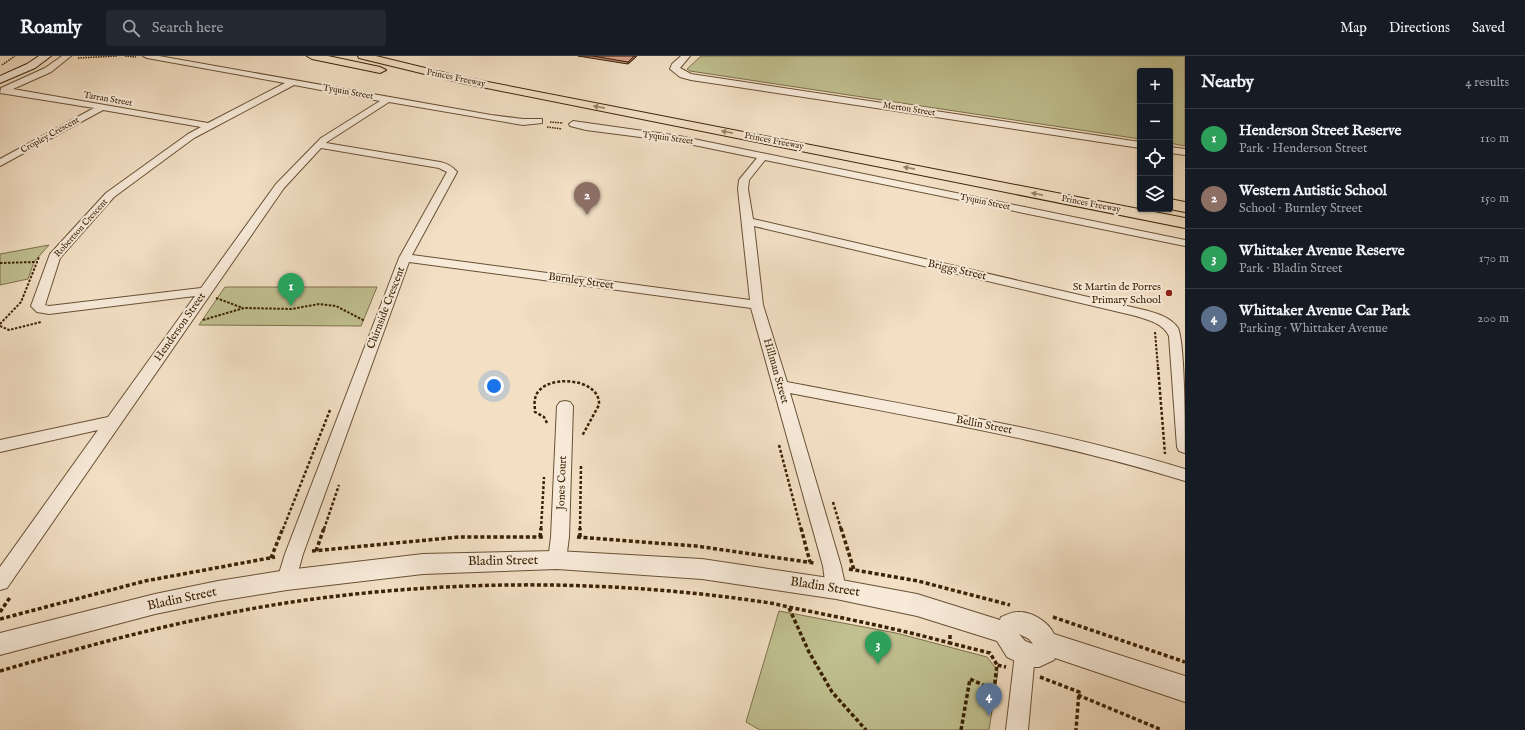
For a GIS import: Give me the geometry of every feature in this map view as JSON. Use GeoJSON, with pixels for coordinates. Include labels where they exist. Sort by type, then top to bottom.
{"type":"FeatureCollection","features":[{"type":"Feature","properties":{"kind":"highway"},"geometry":{"type":"LineString","coordinates":[[312,56],[409,76],[551,97]]}},
{"type":"Feature","properties":{"kind":"highway","name":"Princes Freeway"},"geometry":{"type":"LineString","coordinates":[[363,56],[427,72],[1185,223]]}},
{"type":"Feature","properties":{"kind":"highway","name":"Princes Freeway"},"geometry":{"type":"LineString","coordinates":[[408,56],[471,70]]}},
{"type":"Feature","properties":{"kind":"highway","name":"Princes Freeway"},"geometry":{"type":"LineString","coordinates":[[686,111],[832,139]]}},
{"type":"Feature","properties":{"kind":"highway"},"geometry":{"type":"LineString","coordinates":[[1173,205],[1185,207]]}},
{"type":"Feature","properties":{"kind":"main road"},"geometry":{"type":"LineString","coordinates":[[1,88],[46,56]]}},
{"type":"Feature","properties":{"kind":"street"},"geometry":{"type":"LineString","coordinates":[[1,88],[48,70],[67,56]]}},
{"type":"Feature","properties":{"kind":"street","name":"Tyquin Street"},"geometry":{"type":"LineString","coordinates":[[147,56],[491,118],[524,122],[539,121]]}},
{"type":"Feature","properties":{"kind":"street","name":"Merton Street"},"geometry":{"type":"LineString","coordinates":[[686,56],[675,66],[679,72],[691,77],[1137,145]]}},
{"type":"Feature","properties":{"kind":"street","name":"Robertson Crescent"},"geometry":{"type":"LineString","coordinates":[[210,295],[49,310],[38,306],[54,257],[110,195],[176,146],[208,126],[293,82]]}},
{"type":"Feature","properties":{"kind":"street","name":"Tarran Street"},"geometry":{"type":"LineString","coordinates":[[1,88],[101,108],[208,126]]}},
{"type":"Feature","properties":{"kind":"street","name":"Henderson Street"},"geometry":{"type":"LineString","coordinates":[[0,582],[112,422],[182,326],[210,295],[280,186],[319,144],[387,100]]}},
{"type":"Feature","properties":{"kind":"street","name":"Cropley Crescent"},"geometry":{"type":"LineString","coordinates":[[0,163],[101,108]]}},
{"type":"Feature","properties":{"kind":"street","name":"Tyquin Street"},"geometry":{"type":"LineString","coordinates":[[573,124],[586,128],[680,139],[1185,243]]}},
{"type":"Feature","properties":{"kind":"street","name":"Chirnside Crescent"},"geometry":{"type":"LineString","coordinates":[[287,580],[294,554],[405,258],[451,176],[451,169],[440,165],[319,144]]}},
{"type":"Feature","properties":{"kind":"street"},"geometry":{"type":"LineString","coordinates":[[1173,150],[1185,152]]}},
{"type":"Feature","properties":{"kind":"street","name":"Hillman Street"},"geometry":{"type":"LineString","coordinates":[[763,156],[744,180],[743,189],[748,220],[757,305],[832,566],[836,589]]}},
{"type":"Feature","properties":{"kind":"street","name":"Briggs Street"},"geometry":{"type":"LineString","coordinates":[[748,220],[1133,311],[1160,323]]}},
{"type":"Feature","properties":{"kind":"street","name":"Burnley Street"},"geometry":{"type":"LineString","coordinates":[[405,258],[757,305]]}},
{"type":"Feature","properties":{"kind":"street"},"geometry":{"type":"LineString","coordinates":[[1160,323],[1174,330],[1176,336],[1185,447]]}},
{"type":"Feature","properties":{"kind":"street","name":"Bellin Street"},"geometry":{"type":"LineString","coordinates":[[780,386],[1070,443],[1185,475]]}},
{"type":"Feature","properties":{"kind":"street","name":"Jones Court"},"geometry":{"type":"LineString","coordinates":[[557,560],[560,537],[565,406]]}},
{"type":"Feature","properties":{"kind":"street"},"geometry":{"type":"LineString","coordinates":[[0,446],[112,422]]}},
{"type":"Feature","properties":{"kind":"street","name":"Bladin Street"},"geometry":{"type":"LineString","coordinates":[[0,644],[155,604],[218,591],[287,580],[423,564],[557,560],[702,569],[836,589],[917,605],[1006,633],[1010,643],[1035,648]]}},
{"type":"Feature","properties":{"kind":"street"},"geometry":{"type":"LineString","coordinates":[[1017,730],[1035,648],[1185,689]]}},
{"type":"Feature","properties":{"kind":"path"},"geometry":{"type":"LineString","coordinates":[[0,66],[14,56]]}},
{"type":"Feature","properties":{"kind":"path"},"geometry":{"type":"LineString","coordinates":[[539,121],[573,124]]}},
{"type":"Feature","properties":{"kind":"path"},"geometry":{"type":"LineString","coordinates":[[0,263],[36,262]]}},
{"type":"Feature","properties":{"kind":"path"},"geometry":{"type":"LineString","coordinates":[[210,295],[219,292]]}},
{"type":"Feature","properties":{"kind":"path"},"geometry":{"type":"LineString","coordinates":[[210,295],[211,304]]}},
{"type":"Feature","properties":{"kind":"path"},"geometry":{"type":"LineString","coordinates":[[210,295],[244,308]]}},
{"type":"Feature","properties":{"kind":"path"},"geometry":{"type":"LineString","coordinates":[[203,316],[199,322],[244,308],[292,309],[328,304],[336,306],[365,321]]}},
{"type":"Feature","properties":{"kind":"path"},"geometry":{"type":"LineString","coordinates":[[362,328],[368,314]]}},
{"type":"Feature","properties":{"kind":"path"},"geometry":{"type":"LineString","coordinates":[[1160,323],[1165,457]]}},
{"type":"Feature","properties":{"kind":"path"},"geometry":{"type":"LineString","coordinates":[[270,558],[333,402]]}},
{"type":"Feature","properties":{"kind":"path"},"geometry":{"type":"LineString","coordinates":[[831,496],[854,570]]}},
{"type":"Feature","properties":{"kind":"path"},"geometry":{"type":"LineString","coordinates":[[0,671],[138,633],[252,609],[388,591],[538,585],[623,588],[701,595],[773,604],[887,626],[950,643]]}},
{"type":"Feature","properties":{"kind":"path"},"geometry":{"type":"LineString","coordinates":[[0,612],[14,592]]}},
{"type":"Feature","properties":{"kind":"path"},"geometry":{"type":"LineString","coordinates":[[789,608],[809,652],[832,692],[866,730]]}},
{"type":"Feature","properties":{"kind":"path"},"geometry":{"type":"LineString","coordinates":[[1078,695],[1162,730]]}},
{"type":"Feature","properties":{"kind":"green space"},"geometry":{"type":"Polygon","coordinates":[[[701,56],[1185,56],[1185,146],[1173,144],[1173,68],[1137,68],[1137,139],[690,71],[687,69],[701,56]]]}},
{"type":"Feature","properties":{"kind":"green space"},"geometry":{"type":"Polygon","coordinates":[[[49,245],[34,262],[28,279],[0,285],[0,254],[49,245]]]}},
{"type":"Feature","properties":{"kind":"green space"},"geometry":{"type":"Polygon","coordinates":[[[225,287],[377,287],[361,326],[199,325],[225,287]]]}},
{"type":"Feature","properties":{"kind":"green space"},"geometry":{"type":"Polygon","coordinates":[[[779,611],[896,633],[987,657],[998,671],[989,730],[760,730],[746,722],[779,611]]]}},
{"type":"Feature","properties":{"kind":"building"},"geometry":{"type":"Polygon","coordinates":[[[593,56],[634,56],[628,62],[593,56]]]}},
{"type":"Feature","properties":{"kind":"place","name":"Western Autistic School"},"geometry":{"type":"Point","coordinates":[587,215]}},
{"type":"Feature","properties":{"kind":"place","name":"St Martin de Porres Primary School"},"geometry":{"type":"Point","coordinates":[1169,293]}},
{"type":"Feature","properties":{"kind":"place","name":"Henderson Street Reserve"},"geometry":{"type":"Point","coordinates":[291,306]}},
{"type":"Feature","properties":{"kind":"place","name":"Whittaker Avenue Reserve"},"geometry":{"type":"Point","coordinates":[878,664]}},
{"type":"Feature","properties":{"kind":"place","name":"Whittaker Avenue Car Park"},"geometry":{"type":"Point","coordinates":[989,716]}}]}
